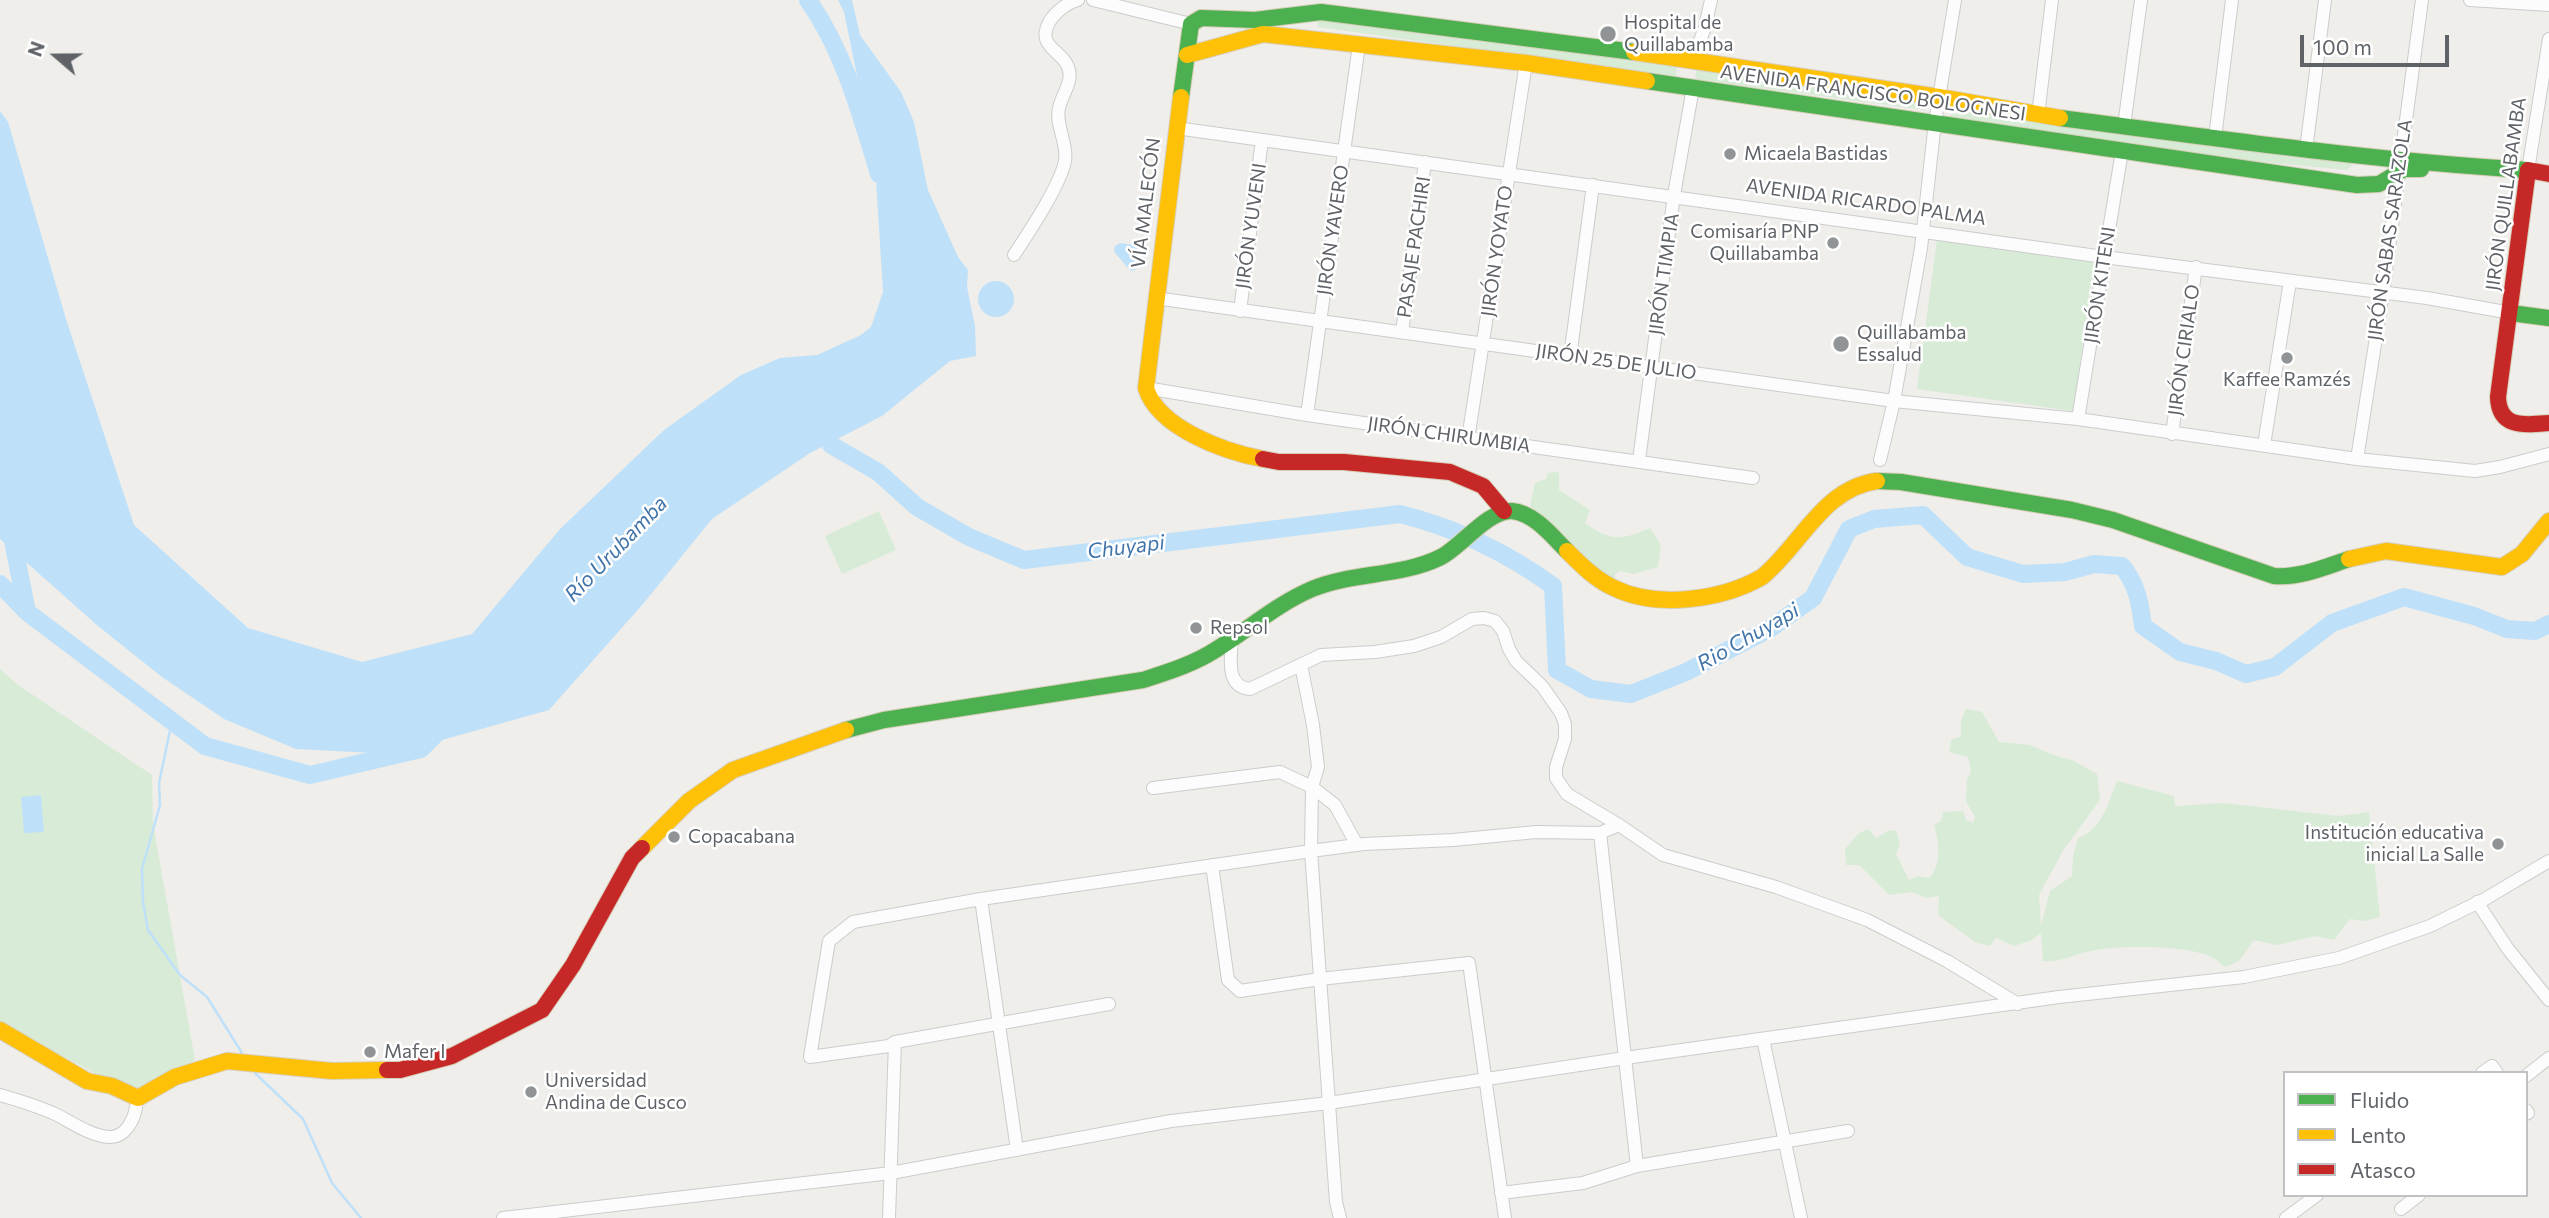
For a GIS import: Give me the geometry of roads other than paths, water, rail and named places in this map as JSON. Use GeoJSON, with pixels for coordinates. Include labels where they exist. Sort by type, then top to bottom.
{"type":"FeatureCollection","features":[{"type":"Feature","properties":{"kind":"main road","name":"AVENIDA FRANCISCO BOLOGNESI"},"geometry":{"type":"LineString","coordinates":[[1192,24],[1201,18],[1255,20],[1313,12],[1693,60],[1939,97],[2038,116],[2306,150],[2399,165],[2460,166],[2527,176],[2549,174]]}},
{"type":"Feature","properties":{"kind":"main road"},"geometry":{"type":"LineString","coordinates":[[1313,12],[1313,40]]}},
{"type":"Feature","properties":{"kind":"main road","name":"VÍA MALECÓN"},"geometry":{"type":"LineString","coordinates":[[1146,388],[1176,128],[1192,24]]}},
{"type":"Feature","properties":{"kind":"main road","name":"AVENIDA FRANCISCO BOLOGNESI"},"geometry":{"type":"LineString","coordinates":[[1187,55],[1204,52],[1249,35],[1263,34],[1526,62],[2357,185],[2384,183],[2399,165]]}},
{"type":"Feature","properties":{"kind":"main road","name":"AVENIDA FRANCISCO BOLOGNESI"},"geometry":{"type":"LineString","coordinates":[[2527,176],[2549,187]]}},
{"type":"Feature","properties":{"kind":"main road","name":"JIRÓN QUILLABAMBA"},"geometry":{"type":"LineString","coordinates":[[2527,176],[2498,397],[2503,417],[2515,423],[2549,423]]}},
{"type":"Feature","properties":{"kind":"main road","name":"AVENIDA RICARDO PALMA"},"geometry":{"type":"LineString","coordinates":[[2511,313],[2549,318]]}},
{"type":"Feature","properties":{"kind":"main road"},"geometry":{"type":"LineString","coordinates":[[1146,388],[1150,401],[1157,410],[1182,428],[1217,445],[1279,462],[1344,462],[1450,472],[1483,486],[1504,511]]}},
{"type":"Feature","properties":{"kind":"main road"},"geometry":{"type":"LineString","coordinates":[[0,1030],[87,1081],[112,1086],[136,1102],[175,1077],[228,1061],[332,1071],[400,1069],[452,1056],[542,1010],[573,965],[632,858],[689,801],[733,770],[832,733],[884,720],[1143,680],[1175,671],[1204,657],[1282,604],[1317,587],[1420,565],[1452,551],[1504,511],[1521,513],[1544,529],[1603,583],[1623,593],[1670,597],[1722,592],[1751,584],[1772,568],[1838,496],[1851,486],[1875,481],[1901,482],[2082,513],[2137,527],[2254,571],[2286,577],[2308,573],[2359,555],[2386,551],[2502,567],[2510,565],[2519,557],[2549,522]]}},
{"type":"Feature","properties":{"kind":"street"},"geometry":{"type":"LineString","coordinates":[[1014,254],[1050,196],[1065,160],[1059,108],[1069,77],[1068,67],[1046,41],[1046,27],[1064,6],[1078,0]]}},
{"type":"Feature","properties":{"kind":"street"},"geometry":{"type":"LineString","coordinates":[[1093,0],[1192,24]]}},
{"type":"Feature","properties":{"kind":"street"},"geometry":{"type":"LineString","coordinates":[[1693,60],[1711,0]]}},
{"type":"Feature","properties":{"kind":"street"},"geometry":{"type":"LineString","coordinates":[[1880,460],[1894,401],[1923,232],[1939,97],[1955,0]]}},
{"type":"Feature","properties":{"kind":"street"},"geometry":{"type":"LineString","coordinates":[[2038,116],[2052,0]]}},
{"type":"Feature","properties":{"kind":"street"},"geometry":{"type":"LineString","coordinates":[[2124,126],[2141,0]]}},
{"type":"Feature","properties":{"kind":"street"},"geometry":{"type":"LineString","coordinates":[[2215,138],[2232,0]]}},
{"type":"Feature","properties":{"kind":"street"},"geometry":{"type":"LineString","coordinates":[[2306,150],[2325,0]]}},
{"type":"Feature","properties":{"kind":"street","name":"JIRÓN SABAS SARAZOLA"},"geometry":{"type":"LineString","coordinates":[[2357,459],[2383,293],[2422,0]]}},
{"type":"Feature","properties":{"kind":"street"},"geometry":{"type":"LineString","coordinates":[[2470,0],[2549,5]]}},
{"type":"Feature","properties":{"kind":"street","name":"JIRÓN QUILLABAMBA"},"geometry":{"type":"LineString","coordinates":[[2527,176],[2549,39]]}},
{"type":"Feature","properties":{"kind":"street","name":"JIRÓN YAVERO"},"geometry":{"type":"LineString","coordinates":[[1307,415],[1359,46]]}},
{"type":"Feature","properties":{"kind":"street","name":"JIRÓN YOYATO"},"geometry":{"type":"LineString","coordinates":[[1468,439],[1485,343],[1526,62]]}},
{"type":"Feature","properties":{"kind":"street","name":"JIRÓN TIMPIA"},"geometry":{"type":"LineString","coordinates":[[1639,460],[1674,195],[1693,88]]}},
{"type":"Feature","properties":{"kind":"street","name":"AVENIDA RICARDO PALMA"},"geometry":{"type":"LineString","coordinates":[[1176,128],[1674,195],[2104,257],[2196,267],[2511,313]]}},
{"type":"Feature","properties":{"kind":"street","name":"JIRÓN YUVENI"},"geometry":{"type":"LineString","coordinates":[[1240,312],[1262,140]]}},
{"type":"Feature","properties":{"kind":"street","name":"JIRÓN KITENI"},"geometry":{"type":"LineString","coordinates":[[2078,419],[2122,151]]}},
{"type":"Feature","properties":{"kind":"street","name":"PASAJE PACHIRI"},"geometry":{"type":"LineString","coordinates":[[1402,332],[1425,162]]}},
{"type":"Feature","properties":{"kind":"street"},"geometry":{"type":"LineString","coordinates":[[1570,357],[1593,185]]}},
{"type":"Feature","properties":{"kind":"street","name":"JIRÓN CIRIALO"},"geometry":{"type":"LineString","coordinates":[[2172,434],[2196,267]]}},
{"type":"Feature","properties":{"kind":"street"},"geometry":{"type":"LineString","coordinates":[[2264,445],[2290,281]]}},
{"type":"Feature","properties":{"kind":"street","name":"JIRÓN 25 DE JULIO"},"geometry":{"type":"LineString","coordinates":[[1155,298],[1240,312],[1485,343],[1894,401],[2078,419],[2357,459],[2475,471],[2549,454]]}},
{"type":"Feature","properties":{"kind":"street","name":"JIRÓN CHIRUMBIA"},"geometry":{"type":"LineString","coordinates":[[1146,388],[1468,439],[1639,460],[1753,478]]}},
{"type":"Feature","properties":{"kind":"street"},"geometry":{"type":"LineString","coordinates":[[1232,639],[1231,673],[1236,683],[1242,688],[1250,689],[1321,655],[1375,652],[1414,646],[1441,637],[1472,619],[1495,621],[1503,631],[1516,661],[1542,686],[1561,713],[1565,724],[1565,739],[1556,768],[1556,778],[1567,794],[1663,855],[1776,887],[1867,920],[1947,961],[2018,1004]]}},
{"type":"Feature","properties":{"kind":"street"},"geometry":{"type":"LineString","coordinates":[[1301,665],[1318,767],[1312,787],[1311,851],[1339,1218]]}},
{"type":"Feature","properties":{"kind":"street"},"geometry":{"type":"LineString","coordinates":[[1153,788],[1280,772],[1312,787],[1335,805],[1357,845]]}},
{"type":"Feature","properties":{"kind":"street"},"geometry":{"type":"LineString","coordinates":[[1109,1004],[895,1042],[889,1046],[810,1057],[830,941],[853,922],[981,899],[1357,845],[1536,832],[1600,833],[1619,825]]}},
{"type":"Feature","properties":{"kind":"street"},"geometry":{"type":"LineString","coordinates":[[1600,833],[1637,1166]]}},
{"type":"Feature","properties":{"kind":"street"},"geometry":{"type":"LineString","coordinates":[[503,1218],[891,1173],[1171,1121],[1329,1103],[2059,997],[2244,977],[2339,958],[2430,926],[2549,861]]}},
{"type":"Feature","properties":{"kind":"street"},"geometry":{"type":"LineString","coordinates":[[1212,865],[1228,980],[1240,991],[1320,979],[1469,963],[1505,1218]]}},
{"type":"Feature","properties":{"kind":"street"},"geometry":{"type":"LineString","coordinates":[[981,899],[1017,1150]]}},
{"type":"Feature","properties":{"kind":"street"},"geometry":{"type":"LineString","coordinates":[[2477,902],[2508,949],[2549,1000]]}},
{"type":"Feature","properties":{"kind":"street"},"geometry":{"type":"LineString","coordinates":[[1763,1039],[1801,1218]]}},
{"type":"Feature","properties":{"kind":"street"},"geometry":{"type":"LineString","coordinates":[[889,1218],[895,1042]]}},
{"type":"Feature","properties":{"kind":"street"},"geometry":{"type":"LineString","coordinates":[[2528,1074],[2549,1058]]}},
{"type":"Feature","properties":{"kind":"street"},"geometry":{"type":"LineString","coordinates":[[0,1095],[54,1114],[96,1135],[112,1138],[123,1132],[132,1120],[136,1102]]}},
{"type":"Feature","properties":{"kind":"street"},"geometry":{"type":"LineString","coordinates":[[1501,1193],[1583,1183],[1637,1166],[1848,1130]]}},
{"type":"Feature","properties":{"kind":"street"},"geometry":{"type":"LineString","coordinates":[[2286,1218],[2314,1197]]}},
{"type":"Feature","properties":{"kind":"street"},"geometry":{"type":"LineString","coordinates":[[2401,1209],[2416,1197]]}},
{"type":"Feature","properties":{"kind":"water"},"geometry":{"type":"Polygon","coordinates":[[[838,0],[852,0],[860,35],[901,92],[914,122],[928,190],[958,257],[968,270],[967,287],[975,326],[976,356],[950,361],[882,416],[810,453],[712,519],[643,604],[549,710],[392,754],[296,749],[224,719],[162,677],[98,626],[0,539],[0,111],[8,122],[66,319],[134,525],[248,628],[362,662],[472,634],[560,529],[664,430],[741,375],[780,358],[817,355],[861,335],[871,327],[883,292],[875,164],[844,12],[838,0]]]}},
{"type":"Feature","properties":{"kind":"water"},"geometry":{"type":"Polygon","coordinates":[[[1120,243],[1143,246],[1141,262],[1135,270],[1131,271],[1114,252],[1115,246],[1120,243]]]}},
{"type":"Feature","properties":{"kind":"water"},"geometry":{"type":"Polygon","coordinates":[[[996,281],[1009,286],[1014,299],[1009,312],[996,317],[983,312],[978,299],[983,286],[996,281]]]}},
{"type":"Feature","properties":{"kind":"water"},"geometry":{"type":"Polygon","coordinates":[[[41,795],[44,832],[24,833],[21,797],[41,795]]]}},
{"type":"Feature","properties":{"kind":"waterway","name":"Río Urubamba"},"geometry":{"type":"LineString","coordinates":[[808,0],[842,62],[879,174]]}},
{"type":"Feature","properties":{"kind":"waterway","name":"Rio Chuyapi"},"geometry":{"type":"LineString","coordinates":[[831,445],[878,472],[917,507],[969,537],[1024,560],[1400,514],[1441,526],[1480,542],[1553,586],[1557,670],[1591,689],[1631,694],[1686,672],[1771,628],[1813,598],[1849,529],[1874,519],[1923,515],[1967,557],[2023,574],[2065,572],[2094,564],[2122,566],[2137,594],[2143,626],[2180,652],[2216,661],[2246,674],[2275,667],[2332,623],[2404,597],[2474,616],[2507,629],[2535,631],[2549,624]]}},
{"type":"Feature","properties":{"kind":"waterway","name":"Río Urubamba"},"geometry":{"type":"LineString","coordinates":[[11,531],[27,612],[205,746],[310,775],[421,749],[441,729]]}},
{"type":"Feature","properties":{"kind":"waterway","name":"Río Urubamba"},"geometry":{"type":"LineString","coordinates":[[0,584],[27,612]]}},
{"type":"Feature","properties":{"kind":"waterway"},"geometry":{"type":"LineString","coordinates":[[172,721],[159,783],[160,805],[142,869],[143,902],[148,930],[180,975],[207,997],[242,1053]]}},
{"type":"Feature","properties":{"kind":"waterway"},"geometry":{"type":"LineString","coordinates":[[255,1073],[303,1119],[332,1183],[361,1218]]}},
{"type":"Feature","properties":{"kind":"place","name":"Hospital de Quillabamba"},"geometry":{"type":"Point","coordinates":[1608,34]}},
{"type":"Feature","properties":{"kind":"place","name":"Micaela Bastidas"},"geometry":{"type":"Point","coordinates":[1730,154]}},
{"type":"Feature","properties":{"kind":"place","name":"Comisaría PNP Quillabamba"},"geometry":{"type":"Point","coordinates":[1833,243]}},
{"type":"Feature","properties":{"kind":"place","name":"Quillabamba Essalud"},"geometry":{"type":"Point","coordinates":[1841,344]}},
{"type":"Feature","properties":{"kind":"place","name":"Kaffee Ramzés"},"geometry":{"type":"Point","coordinates":[2287,358]}},
{"type":"Feature","properties":{"kind":"place","name":"Repsol"},"geometry":{"type":"Point","coordinates":[1196,628]}},
{"type":"Feature","properties":{"kind":"place","name":"Copacabana"},"geometry":{"type":"Point","coordinates":[674,837]}},
{"type":"Feature","properties":{"kind":"place","name":"Institución educativa inicial La Salle"},"geometry":{"type":"Point","coordinates":[2498,844]}},
{"type":"Feature","properties":{"kind":"place","name":"Mafer I"},"geometry":{"type":"Point","coordinates":[370,1052]}},
{"type":"Feature","properties":{"kind":"place","name":"Universidad Andina de Cusco"},"geometry":{"type":"Point","coordinates":[531,1092]}},
{"type":"Feature","properties":{"kind":"water label","name":"Chuyapi"},"geometry":{"type":"Point","coordinates":[1126,547]}}]}
